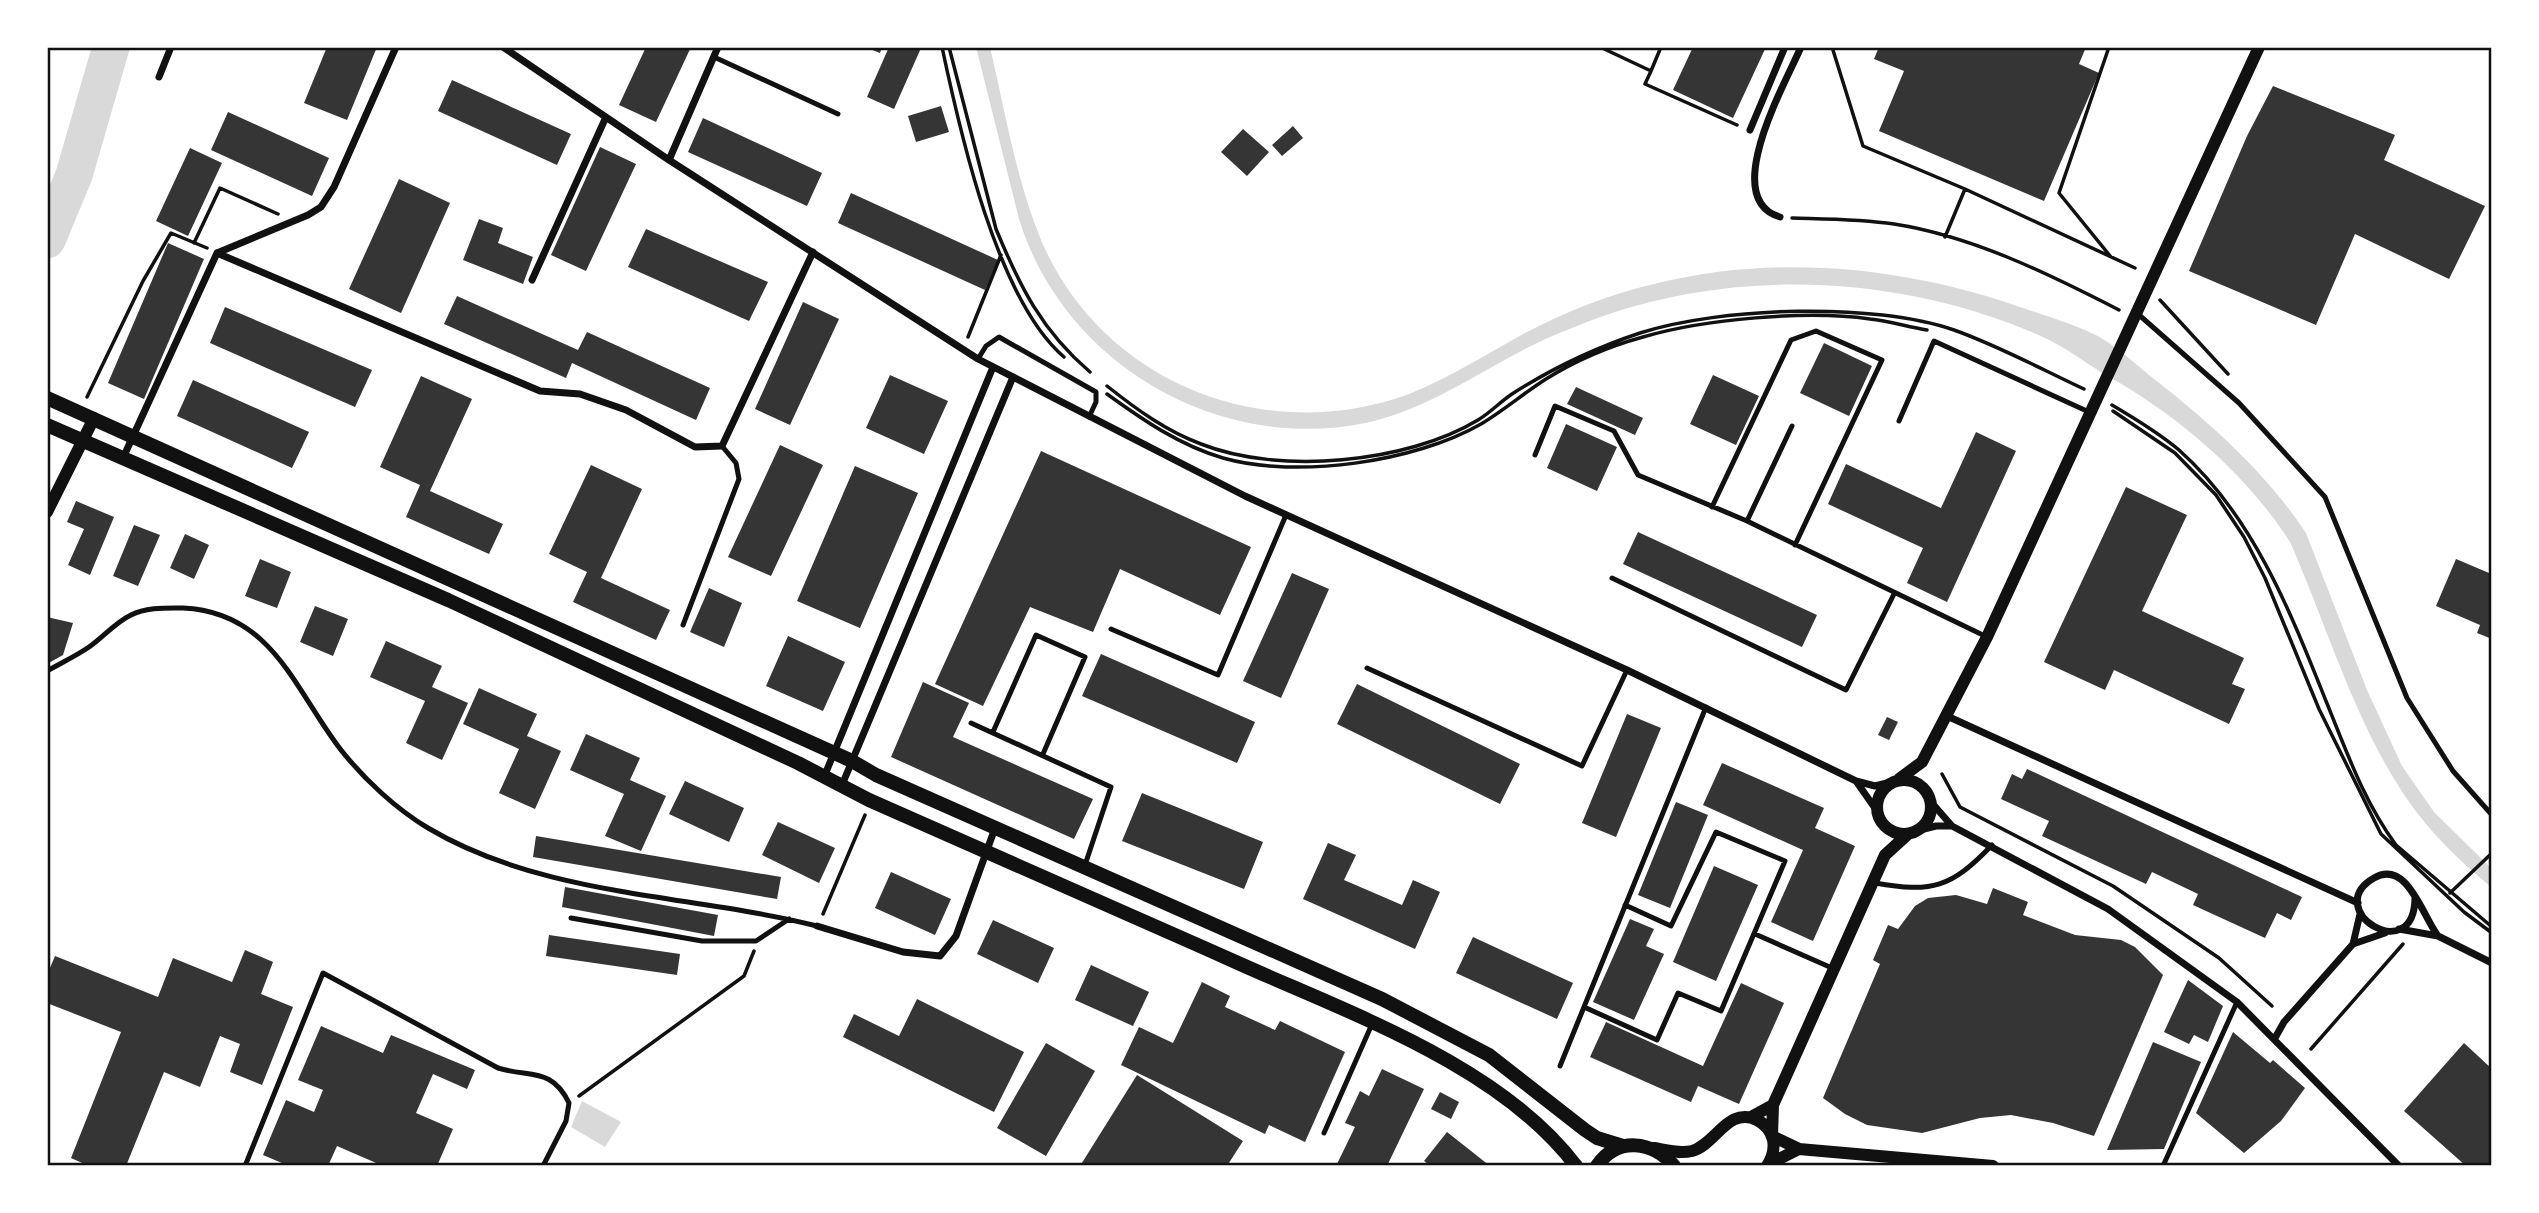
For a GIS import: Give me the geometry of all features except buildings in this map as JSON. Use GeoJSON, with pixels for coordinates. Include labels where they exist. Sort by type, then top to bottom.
{"type":"FeatureCollection","features":[{"type":"Feature","properties":{"kind":"main road"},"geometry":{"type":"LineString","coordinates":[[47,398],[852,761],[876,775],[1085,865],[1382,999],[1489,1055],[1585,1130],[1609,1144],[1651,1147],[1665,1155],[1674,1166]]}},
{"type":"Feature","properties":{"kind":"main road"},"geometry":{"type":"LineString","coordinates":[[47,425],[448,600],[869,800],[1372,1024],[1476,1077],[1544,1131],[1576,1166]]}},
{"type":"Feature","properties":{"kind":"main road"},"geometry":{"type":"LineString","coordinates":[[1372,1024],[1382,999]]}},
{"type":"Feature","properties":{"kind":"main road"},"geometry":{"type":"LineString","coordinates":[[1597,1166],[1611,1151],[1623,1146]]}},
{"type":"Feature","properties":{"kind":"street"},"geometry":{"type":"LineString","coordinates":[[159,77],[171,47]]}},
{"type":"Feature","properties":{"kind":"street"},"geometry":{"type":"LineString","coordinates":[[124,458],[215,252],[321,207],[334,187],[396,47]]}},
{"type":"Feature","properties":{"kind":"street"},"geometry":{"type":"LineString","coordinates":[[503,47],[668,160],[978,359],[1286,514],[1706,707],[1856,781],[1874,786],[1895,781],[1916,782],[1952,826]]}},
{"type":"Feature","properties":{"kind":"street"},"geometry":{"type":"LineString","coordinates":[[668,160],[718,47]]}},
{"type":"Feature","properties":{"kind":"street"},"geometry":{"type":"LineString","coordinates":[[1750,130],[1785,47]]}},
{"type":"Feature","properties":{"kind":"street"},"geometry":{"type":"LineString","coordinates":[[1780,218],[1762,209],[1756,197],[1754,170],[1758,150],[1801,47]]}},
{"type":"Feature","properties":{"kind":"street"},"geometry":{"type":"LineString","coordinates":[[1885,855],[1885,836],[1878,815],[1879,794],[1922,762],[1947,716],[2102,392],[2259,47]]}},
{"type":"Feature","properties":{"kind":"street"},"geometry":{"type":"LineString","coordinates":[[532,280],[606,117]]}},
{"type":"Feature","properties":{"kind":"street"},"geometry":{"type":"LineString","coordinates":[[215,252],[540,391],[580,394],[615,407],[695,447],[722,446],[813,252]]}},
{"type":"Feature","properties":{"kind":"street"},"geometry":{"type":"LineString","coordinates":[[824,777],[993,367]]}},
{"type":"Feature","properties":{"kind":"street"},"geometry":{"type":"LineString","coordinates":[[842,785],[1013,377]]}},
{"type":"Feature","properties":{"kind":"street"},"geometry":{"type":"LineString","coordinates":[[48,508],[93,418]]}},
{"type":"Feature","properties":{"kind":"street"},"geometry":{"type":"LineString","coordinates":[[1947,716],[2358,903]]}},
{"type":"Feature","properties":{"kind":"street"},"geometry":{"type":"LineString","coordinates":[[1768,1165],[1773,1155],[1773,1105],[1872,883],[1885,855],[1928,819],[1930,798],[1922,776],[1922,762]]}},
{"type":"Feature","properties":{"kind":"street"},"geometry":{"type":"LineString","coordinates":[[1856,781],[1891,831],[1912,832],[1936,826],[1952,826],[2108,909],[2237,1002],[2399,1166]]}},
{"type":"Feature","properties":{"kind":"street"},"geometry":{"type":"LineString","coordinates":[[817,926],[903,952],[940,956],[956,936],[988,853],[995,827]]}},
{"type":"Feature","properties":{"kind":"street"},"geometry":{"type":"LineString","coordinates":[[2275,1038],[2284,1022],[2353,944],[2360,913],[2358,903],[2364,886],[2380,875],[2389,874],[2406,882],[2438,936]]}},
{"type":"Feature","properties":{"kind":"street"},"geometry":{"type":"LineString","coordinates":[[2353,944],[2399,929],[2412,917],[2415,898]]}},
{"type":"Feature","properties":{"kind":"street"},"geometry":{"type":"LineString","coordinates":[[2360,913],[2371,927],[2389,932]]}},
{"type":"Feature","properties":{"kind":"street"},"geometry":{"type":"LineString","coordinates":[[2399,929],[2438,936],[2492,963]]}},
{"type":"Feature","properties":{"kind":"street"},"geometry":{"type":"LineString","coordinates":[[1651,1147],[1674,1152],[1691,1151],[1712,1140],[1731,1120],[1751,1117],[1773,1105]]}},
{"type":"Feature","properties":{"kind":"street"},"geometry":{"type":"LineString","coordinates":[[1751,1117],[1767,1127],[1772,1136],[1800,1149],[1993,1166]]}},
{"type":"Feature","properties":{"kind":"street"},"geometry":{"type":"LineString","coordinates":[[1768,1165],[1800,1149]]}},
{"type":"Feature","properties":{"kind":"lane"},"geometry":{"type":"LineString","coordinates":[[714,57],[838,114]]}},
{"type":"Feature","properties":{"kind":"lane"},"geometry":{"type":"LineString","coordinates":[[2135,320],[2239,403],[2325,497],[2407,698],[2453,771],[2492,815]]}},
{"type":"Feature","properties":{"kind":"lane"},"geometry":{"type":"LineString","coordinates":[[1712,507],[1791,340],[1816,331],[1882,360],[1795,545]]}},
{"type":"Feature","properties":{"kind":"lane"},"geometry":{"type":"LineString","coordinates":[[978,359],[986,346],[999,337],[1096,392],[1096,402],[1089,417]]}},
{"type":"Feature","properties":{"kind":"lane"},"geometry":{"type":"LineString","coordinates":[[1899,421],[1934,341],[2092,413]]}},
{"type":"Feature","properties":{"kind":"lane"},"geometry":{"type":"LineString","coordinates":[[1535,455],[1555,406],[1614,431],[1638,475],[1747,521],[1987,637]]}},
{"type":"Feature","properties":{"kind":"lane"},"geometry":{"type":"LineString","coordinates":[[1747,521],[1792,426]]}},
{"type":"Feature","properties":{"kind":"lane"},"geometry":{"type":"LineString","coordinates":[[684,625],[740,480],[736,463],[722,446]]}},
{"type":"Feature","properties":{"kind":"lane"},"geometry":{"type":"LineString","coordinates":[[1111,629],[1218,675],[1286,514]]}},
{"type":"Feature","properties":{"kind":"lane"},"geometry":{"type":"LineString","coordinates":[[1612,578],[1846,690],[1894,594]]}},
{"type":"Feature","properties":{"kind":"lane"},"geometry":{"type":"LineString","coordinates":[[47,671],[88,647],[131,615],[170,608],[208,612],[228,618],[248,628],[282,660],[342,750],[379,791],[427,828],[478,852],[570,880],[817,926]]}},
{"type":"Feature","properties":{"kind":"lane"},"geometry":{"type":"LineString","coordinates":[[993,732],[1036,635],[1085,657],[1043,754]]}},
{"type":"Feature","properties":{"kind":"lane"},"geometry":{"type":"LineString","coordinates":[[1367,668],[1582,766],[1627,670]]}},
{"type":"Feature","properties":{"kind":"lane"},"geometry":{"type":"LineString","coordinates":[[1560,1066],[1706,707]]}},
{"type":"Feature","properties":{"kind":"lane"},"geometry":{"type":"LineString","coordinates":[[971,723],[1111,787],[1085,865]]}},
{"type":"Feature","properties":{"kind":"lane"},"geometry":{"type":"LineString","coordinates":[[1584,1007],[1657,1040],[1678,993],[1721,1011],[1785,861],[1716,832],[1671,926],[1625,905]]}},
{"type":"Feature","properties":{"kind":"lane"},"geometry":{"type":"LineString","coordinates":[[1872,883],[1932,888],[1952,882],[1992,845]]}},
{"type":"Feature","properties":{"kind":"lane"},"geometry":{"type":"LineString","coordinates":[[571,918],[702,941],[756,941],[789,919]]}},
{"type":"Feature","properties":{"kind":"lane"},"geometry":{"type":"LineString","coordinates":[[1755,934],[1833,968]]}},
{"type":"Feature","properties":{"kind":"lane"},"geometry":{"type":"LineString","coordinates":[[244,1166],[323,973],[498,1068],[516,1073],[545,1075],[557,1083],[569,1103],[566,1121],[543,1166]]}},
{"type":"Feature","properties":{"kind":"lane"},"geometry":{"type":"LineString","coordinates":[[2163,1166],[2237,1002]]}},
{"type":"Feature","properties":{"kind":"lane"},"geometry":{"type":"LineString","coordinates":[[1324,1133],[1372,1024]]}},
{"type":"Feature","properties":{"kind":"path"},"geometry":{"type":"LineString","coordinates":[[942,47],[980,200],[1001,255],[1037,326],[1058,352],[1090,379]]}},
{"type":"Feature","properties":{"kind":"path"},"geometry":{"type":"LineString","coordinates":[[949,47],[996,229],[1042,322],[1062,348],[1139,410],[1166,428],[1226,452],[1291,460],[1378,457],[1454,432],[1479,420],[1547,373],[1608,345],[1678,324],[1745,315],[1867,313],[1952,329],[2102,392],[2177,449],[2220,492],[2250,534],[2296,626],[2359,782],[2386,831],[2396,845],[2492,933]]}},
{"type":"Feature","properties":{"kind":"path"},"geometry":{"type":"LineString","coordinates":[[1600,47],[1651,71]]}},
{"type":"Feature","properties":{"kind":"path"},"geometry":{"type":"LineString","coordinates":[[1661,47],[1645,84],[1736,126],[1741,115]]}},
{"type":"Feature","properties":{"kind":"path"},"geometry":{"type":"LineString","coordinates":[[1832,47],[1863,146],[1965,189],[2135,268]]}},
{"type":"Feature","properties":{"kind":"path"},"geometry":{"type":"LineString","coordinates":[[2109,47],[2059,193],[2111,258]]}},
{"type":"Feature","properties":{"kind":"path"},"geometry":{"type":"LineString","coordinates":[[194,243],[220,188],[285,217]]}},
{"type":"Feature","properties":{"kind":"path"},"geometry":{"type":"LineString","coordinates":[[1945,237],[1965,189]]}},
{"type":"Feature","properties":{"kind":"path"},"geometry":{"type":"LineString","coordinates":[[1780,218],[1885,223],[1945,237],[2029,267],[2119,310]]}},
{"type":"Feature","properties":{"kind":"path"},"geometry":{"type":"LineString","coordinates":[[85,402],[138,290],[171,233],[215,252]]}},
{"type":"Feature","properties":{"kind":"path"},"geometry":{"type":"LineString","coordinates":[[967,341],[1001,255]]}},
{"type":"Feature","properties":{"kind":"path"},"geometry":{"type":"LineString","coordinates":[[1097,386],[1163,432],[1225,458],[1277,464],[1332,465],[1380,461],[1444,443],[1482,424],[1549,377],[1609,349],[1680,328],[1798,317],[1858,318],[1951,335],[1972,344]]}},
{"type":"Feature","properties":{"kind":"path"},"geometry":{"type":"LineString","coordinates":[[1993,353],[2082,395]]}},
{"type":"Feature","properties":{"kind":"path"},"geometry":{"type":"LineString","coordinates":[[2113,411],[2175,453],[2216,495],[2244,537],[2319,709],[2381,834],[2492,927]]}},
{"type":"Feature","properties":{"kind":"path"},"geometry":{"type":"LineString","coordinates":[[1942,774],[1960,807],[2113,886],[2219,958],[2272,1006]]}},
{"type":"Feature","properties":{"kind":"path"},"geometry":{"type":"LineString","coordinates":[[817,926],[863,822],[869,800]]}},
{"type":"Feature","properties":{"kind":"path"},"geometry":{"type":"LineString","coordinates":[[2450,892],[2492,853]]}},
{"type":"Feature","properties":{"kind":"path"},"geometry":{"type":"LineString","coordinates":[[2311,1049],[2406,940]]}},
{"type":"Feature","properties":{"kind":"path"},"geometry":{"type":"LineString","coordinates":[[569,1103],[744,976],[752,960],[756,941]]}},
{"type":"Feature","properties":{"kind":"shaded area"},"geometry":{"type":"Polygon","coordinates":[[[976,47],[990,47],[1012,145],[1032,217],[1041,240],[1068,290],[1104,332],[1146,366],[1194,390],[1245,406],[1299,412],[1354,408],[1409,394],[1454,373],[1541,325],[1587,305],[1650,285],[1744,269],[1840,269],[1934,283],[2026,309],[2103,339],[2192,410],[2234,448],[2290,510],[2306,533],[2367,690],[2402,766],[2434,812],[2492,869],[2492,888],[2426,824],[2388,769],[2343,674],[2290,542],[2273,517],[2233,471],[2187,429],[2137,393],[2059,345],[1990,316],[1936,301],[1826,285],[1770,285],[1714,290],[1659,300],[1606,315],[1540,342],[1433,399],[1370,422],[1314,429],[1259,425],[1205,411],[1156,388],[1111,356],[1072,317],[1041,271],[1019,219],[976,47]]]}},
{"type":"Feature","properties":{"kind":"shaded area"},"geometry":{"type":"Polygon","coordinates":[[[582,1101],[621,1122],[605,1147],[571,1127],[582,1101]]]}},
{"type":"Feature","properties":{"kind":"waterway"},"geometry":{"type":"LineString","coordinates":[[47,240],[74,175],[111,47]]}}]}
